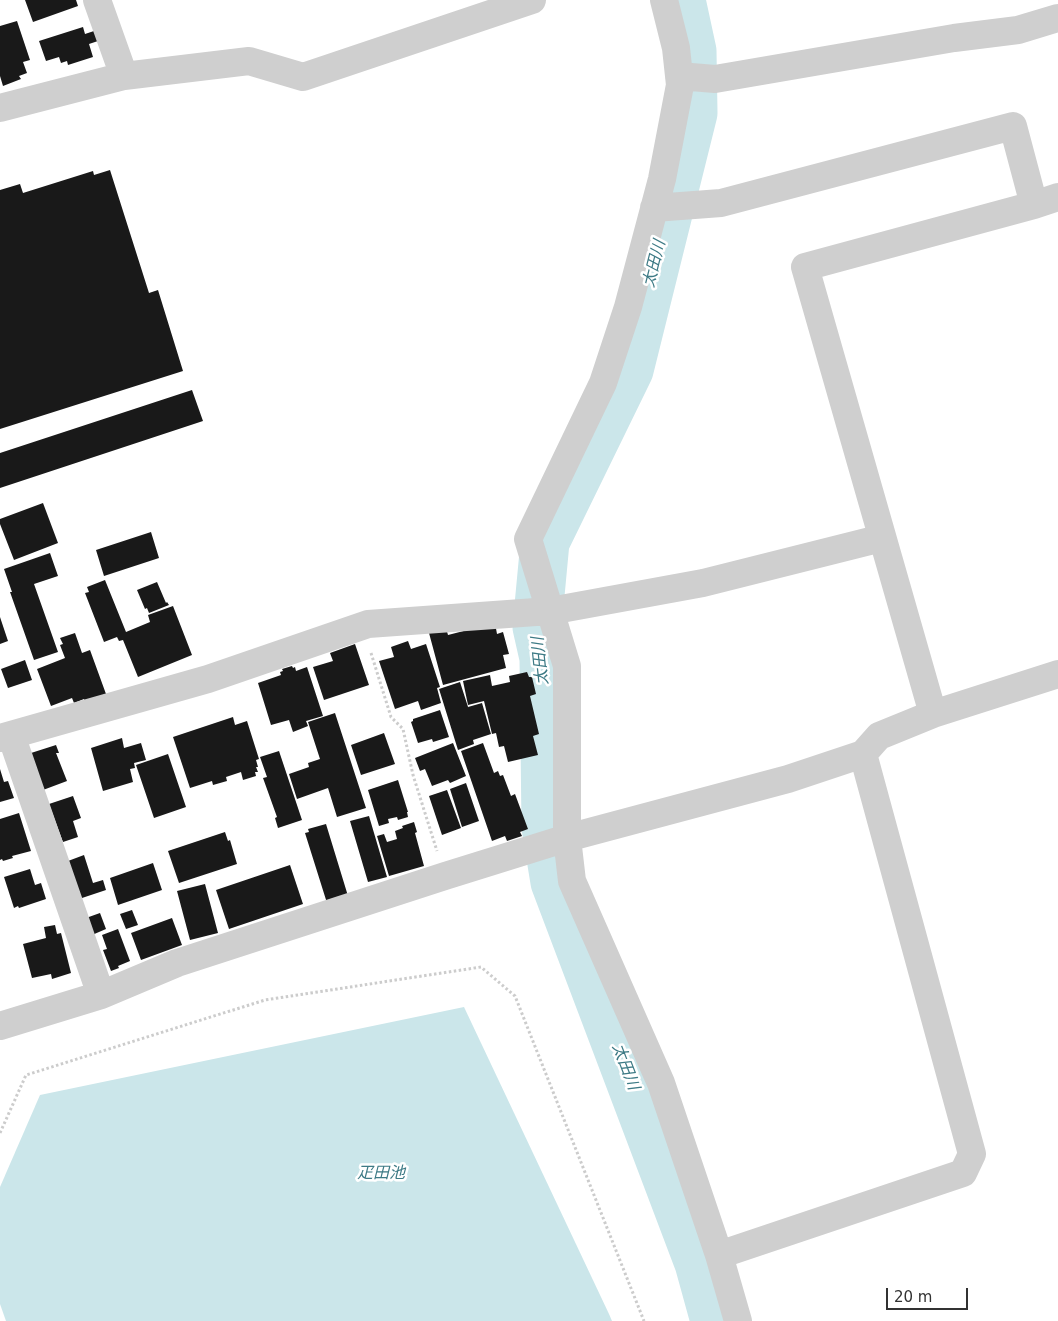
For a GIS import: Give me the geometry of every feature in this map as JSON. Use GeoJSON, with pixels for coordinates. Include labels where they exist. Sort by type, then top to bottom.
{"type":"FeatureCollection","features":[{"type":"Feature","properties":{"kind":"street"},"geometry":{"type":"LineString","coordinates":[[97,0],[124,76]]}},
{"type":"Feature","properties":{"kind":"street"},"geometry":{"type":"LineString","coordinates":[[0,108],[124,76],[249,62],[303,78],[532,0]]}},
{"type":"Feature","properties":{"kind":"street"},"geometry":{"type":"LineString","coordinates":[[664,0],[676,48],[680,84],[662,179],[628,307],[603,384],[528,539],[567,666],[567,838],[572,880],[661,1083],[719,1255],[738,1321]]}},
{"type":"Feature","properties":{"kind":"street"},"geometry":{"type":"LineString","coordinates":[[679,76],[714,80],[954,38],[1018,30],[1058,18]]}},
{"type":"Feature","properties":{"kind":"street"},"geometry":{"type":"LineString","coordinates":[[654,208],[721,203],[1013,126],[1046,201],[805,266],[933,714]]}},
{"type":"Feature","properties":{"kind":"street"},"geometry":{"type":"LineString","coordinates":[[101,995],[5,737],[208,679],[368,624],[550,611],[703,583],[882,538]]}},
{"type":"Feature","properties":{"kind":"street"},"geometry":{"type":"LineString","coordinates":[[0,1026],[101,995],[177,963],[445,876],[567,838],[788,779],[863,754],[879,736],[933,714],[1058,674]]}},
{"type":"Feature","properties":{"kind":"street"},"geometry":{"type":"LineString","coordinates":[[719,1255],[963,1173],[972,1154],[863,754]]}},
{"type":"Feature","properties":{"kind":"path"},"geometry":{"type":"LineString","coordinates":[[362,626],[391,717],[403,729],[413,775],[445,876]]}},
{"type":"Feature","properties":{"kind":"path"},"geometry":{"type":"LineString","coordinates":[[0,1134],[26,1075],[265,1000],[481,967],[515,996],[644,1321]]}},
{"type":"Feature","properties":{"kind":"water","name":"疋田池"},"geometry":{"type":"Polygon","coordinates":[[[464,1007],[612,1321],[6,1321],[0,1304],[0,1187],[40,1095],[464,1007]]]}},
{"type":"Feature","properties":{"kind":"building"},"geometry":{"type":"Polygon","coordinates":[[[25,0],[76,0],[78,6],[33,22],[25,0]]]}},
{"type":"Feature","properties":{"kind":"building"},"geometry":{"type":"Polygon","coordinates":[[[17,21],[30,60],[23,62],[27,73],[19,76],[21,79],[3,86],[0,76],[0,26],[17,21]]]}},
{"type":"Feature","properties":{"kind":"building"},"geometry":{"type":"Polygon","coordinates":[[[83,27],[85,34],[94,31],[98,41],[89,44],[93,57],[68,65],[67,61],[61,63],[59,57],[46,61],[39,41],[83,27]]]}},
{"type":"Feature","properties":{"kind":"building"},"geometry":{"type":"Polygon","coordinates":[[[110,170],[149,293],[158,290],[183,371],[0,429],[0,190],[20,184],[23,193],[93,171],[94,175],[110,170]]]}},
{"type":"Feature","properties":{"kind":"building"},"geometry":{"type":"Polygon","coordinates":[[[192,390],[203,421],[0,488],[0,453],[192,390]]]}},
{"type":"Feature","properties":{"kind":"building"},"geometry":{"type":"Polygon","coordinates":[[[43,503],[58,543],[14,560],[0,524],[0,519],[43,503]]]}},
{"type":"Feature","properties":{"kind":"building"},"geometry":{"type":"Polygon","coordinates":[[[151,532],[159,558],[104,576],[96,550],[151,532]]]}},
{"type":"Feature","properties":{"kind":"building"},"geometry":{"type":"Polygon","coordinates":[[[50,553],[58,576],[34,584],[58,652],[34,660],[10,592],[12,592],[4,569],[50,553]]]}},
{"type":"Feature","properties":{"kind":"building"},"geometry":{"type":"Polygon","coordinates":[[[105,580],[126,632],[150,622],[148,615],[173,606],[192,655],[138,677],[123,640],[119,641],[117,637],[104,642],[85,593],[89,592],[87,587],[105,580]]]}},
{"type":"Feature","properties":{"kind":"building"},"geometry":{"type":"Polygon","coordinates":[[[157,582],[166,603],[169,605],[149,613],[147,608],[145,609],[137,590],[157,582]]]}},
{"type":"Feature","properties":{"kind":"building"},"geometry":{"type":"Polygon","coordinates":[[[0,617],[8,641],[0,644],[0,617]]]}},
{"type":"Feature","properties":{"kind":"building"},"geometry":{"type":"Polygon","coordinates":[[[495,623],[497,634],[503,632],[509,654],[503,655],[506,668],[443,685],[429,633],[446,628],[448,635],[495,623]]]}},
{"type":"Feature","properties":{"kind":"building"},"geometry":{"type":"Polygon","coordinates":[[[75,633],[82,653],[90,650],[106,694],[74,703],[72,698],[51,706],[37,669],[65,658],[60,645],[63,644],[60,638],[75,633]]]}},
{"type":"Feature","properties":{"kind":"building"},"geometry":{"type":"Polygon","coordinates":[[[408,641],[411,649],[426,644],[440,687],[437,688],[441,703],[421,710],[418,701],[395,709],[379,661],[394,657],[391,647],[408,641]]]}},
{"type":"Feature","properties":{"kind":"building"},"geometry":{"type":"Polygon","coordinates":[[[355,644],[369,685],[324,700],[313,667],[333,661],[330,653],[355,644]]]}},
{"type":"Feature","properties":{"kind":"building"},"geometry":{"type":"Polygon","coordinates":[[[25,660],[32,680],[8,688],[1,669],[25,660]]]}},
{"type":"Feature","properties":{"kind":"building"},"geometry":{"type":"Polygon","coordinates":[[[292,666],[293,668],[295,667],[296,671],[307,667],[323,716],[306,721],[308,726],[293,732],[289,720],[271,725],[258,683],[281,675],[282,669],[292,666]]]}},
{"type":"Feature","properties":{"kind":"building"},"geometry":{"type":"Polygon","coordinates":[[[527,672],[529,677],[532,677],[536,694],[530,696],[539,734],[533,736],[538,755],[508,762],[504,746],[499,747],[496,733],[492,734],[484,701],[468,705],[463,681],[490,675],[492,686],[510,682],[509,676],[527,672]]]}},
{"type":"Feature","properties":{"kind":"building"},"geometry":{"type":"Polygon","coordinates":[[[460,682],[468,707],[482,703],[491,734],[473,740],[474,744],[458,750],[439,689],[460,682]]]}},
{"type":"Feature","properties":{"kind":"building"},"geometry":{"type":"Polygon","coordinates":[[[440,710],[449,737],[433,742],[432,739],[418,743],[411,722],[413,719],[440,710]]]}},
{"type":"Feature","properties":{"kind":"building"},"geometry":{"type":"Polygon","coordinates":[[[335,713],[366,808],[337,817],[328,788],[297,799],[289,774],[309,767],[308,763],[320,759],[308,722],[335,713]]]}},
{"type":"Feature","properties":{"kind":"building"},"geometry":{"type":"Polygon","coordinates":[[[233,717],[235,725],[247,721],[259,759],[256,760],[258,772],[255,772],[256,776],[243,780],[241,772],[226,777],[227,781],[213,785],[212,781],[190,788],[173,737],[233,717]]]}},
{"type":"Feature","properties":{"kind":"building"},"geometry":{"type":"Polygon","coordinates":[[[384,733],[395,764],[361,775],[351,745],[384,733]]]}},
{"type":"Feature","properties":{"kind":"building"},"geometry":{"type":"Polygon","coordinates":[[[122,738],[124,748],[141,743],[146,760],[134,763],[135,768],[130,769],[133,782],[103,791],[91,748],[122,738]]]}},
{"type":"Feature","properties":{"kind":"building"},"geometry":{"type":"Polygon","coordinates":[[[453,743],[466,776],[450,783],[448,780],[432,786],[425,769],[420,771],[415,758],[453,743]]]}},
{"type":"Feature","properties":{"kind":"building"},"geometry":{"type":"Polygon","coordinates":[[[483,743],[494,773],[498,771],[500,776],[503,775],[511,796],[515,794],[528,829],[520,832],[522,836],[507,841],[505,836],[492,841],[461,751],[483,743]]]}},
{"type":"Feature","properties":{"kind":"building"},"geometry":{"type":"Polygon","coordinates":[[[56,745],[59,753],[56,753],[67,781],[43,790],[31,753],[56,745]]]}},
{"type":"Feature","properties":{"kind":"building"},"geometry":{"type":"Polygon","coordinates":[[[279,751],[302,820],[278,828],[275,818],[277,817],[263,778],[267,777],[260,757],[279,751]]]}},
{"type":"Feature","properties":{"kind":"building"},"geometry":{"type":"Polygon","coordinates":[[[168,754],[186,807],[154,818],[136,765],[168,754]]]}},
{"type":"Feature","properties":{"kind":"building"},"geometry":{"type":"Polygon","coordinates":[[[0,769],[4,782],[8,781],[14,798],[0,802],[0,769]]]}},
{"type":"Feature","properties":{"kind":"building"},"geometry":{"type":"Polygon","coordinates":[[[398,780],[408,817],[398,820],[397,817],[388,819],[389,823],[379,826],[368,790],[398,780]]]}},
{"type":"Feature","properties":{"kind":"building"},"geometry":{"type":"Polygon","coordinates":[[[466,783],[479,821],[462,827],[450,789],[466,783]]]}},
{"type":"Feature","properties":{"kind":"building"},"geometry":{"type":"Polygon","coordinates":[[[447,790],[461,828],[442,835],[429,796],[447,790]]]}},
{"type":"Feature","properties":{"kind":"building"},"geometry":{"type":"Polygon","coordinates":[[[73,796],[81,818],[73,821],[78,837],[63,842],[49,804],[73,796]]]}},
{"type":"Feature","properties":{"kind":"building"},"geometry":{"type":"Polygon","coordinates":[[[19,813],[31,851],[12,856],[13,858],[3,861],[2,859],[0,860],[0,819],[19,813]]]}},
{"type":"Feature","properties":{"kind":"building"},"geometry":{"type":"Polygon","coordinates":[[[369,816],[387,877],[368,882],[350,821],[369,816]]]}},
{"type":"Feature","properties":{"kind":"building"},"geometry":{"type":"Polygon","coordinates":[[[414,822],[424,866],[389,876],[377,836],[384,834],[387,842],[397,839],[395,831],[403,828],[402,826],[414,822]]]}},
{"type":"Feature","properties":{"kind":"building"},"geometry":{"type":"Polygon","coordinates":[[[326,824],[348,896],[327,903],[305,833],[309,832],[308,829],[326,824]]]}},
{"type":"Feature","properties":{"kind":"building"},"geometry":{"type":"Polygon","coordinates":[[[225,832],[228,841],[230,840],[237,864],[179,883],[168,851],[225,832]]]}},
{"type":"Feature","properties":{"kind":"building"},"geometry":{"type":"Polygon","coordinates":[[[84,855],[93,883],[103,880],[106,890],[79,899],[68,861],[84,855]]]}},
{"type":"Feature","properties":{"kind":"building"},"geometry":{"type":"Polygon","coordinates":[[[153,863],[162,890],[118,905],[110,878],[153,863]]]}},
{"type":"Feature","properties":{"kind":"building"},"geometry":{"type":"Polygon","coordinates":[[[290,865],[303,904],[229,929],[216,890],[290,865]]]}},
{"type":"Feature","properties":{"kind":"building"},"geometry":{"type":"Polygon","coordinates":[[[30,869],[35,885],[41,883],[46,899],[14,908],[4,877],[30,869]]]}},
{"type":"Feature","properties":{"kind":"building"},"geometry":{"type":"Polygon","coordinates":[[[205,884],[218,933],[190,940],[177,891],[205,884]]]}},
{"type":"Feature","properties":{"kind":"building"},"geometry":{"type":"Polygon","coordinates":[[[132,910],[138,925],[126,929],[120,914],[132,910]]]}},
{"type":"Feature","properties":{"kind":"building"},"geometry":{"type":"Polygon","coordinates":[[[100,913],[106,929],[92,935],[86,918],[100,913]]]}},
{"type":"Feature","properties":{"kind":"building"},"geometry":{"type":"Polygon","coordinates":[[[172,918],[182,945],[141,960],[131,933],[172,918]]]}},
{"type":"Feature","properties":{"kind":"building"},"geometry":{"type":"Polygon","coordinates":[[[55,925],[57,934],[61,933],[71,973],[52,979],[51,974],[32,978],[23,944],[46,938],[44,927],[55,925]]]}},
{"type":"Feature","properties":{"kind":"building"},"geometry":{"type":"Polygon","coordinates":[[[118,929],[130,961],[111,971],[103,950],[107,949],[102,935],[118,929]]]}},
{"type":"Feature","properties":{"kind":"waterway","name":"太田川"},"geometry":{"type":"LineString","coordinates":[[681,0],[692,51],[693,113],[629,370],[545,542],[537,627],[544,658],[546,827],[555,882],[699,1263],[715,1321]]}}]}
